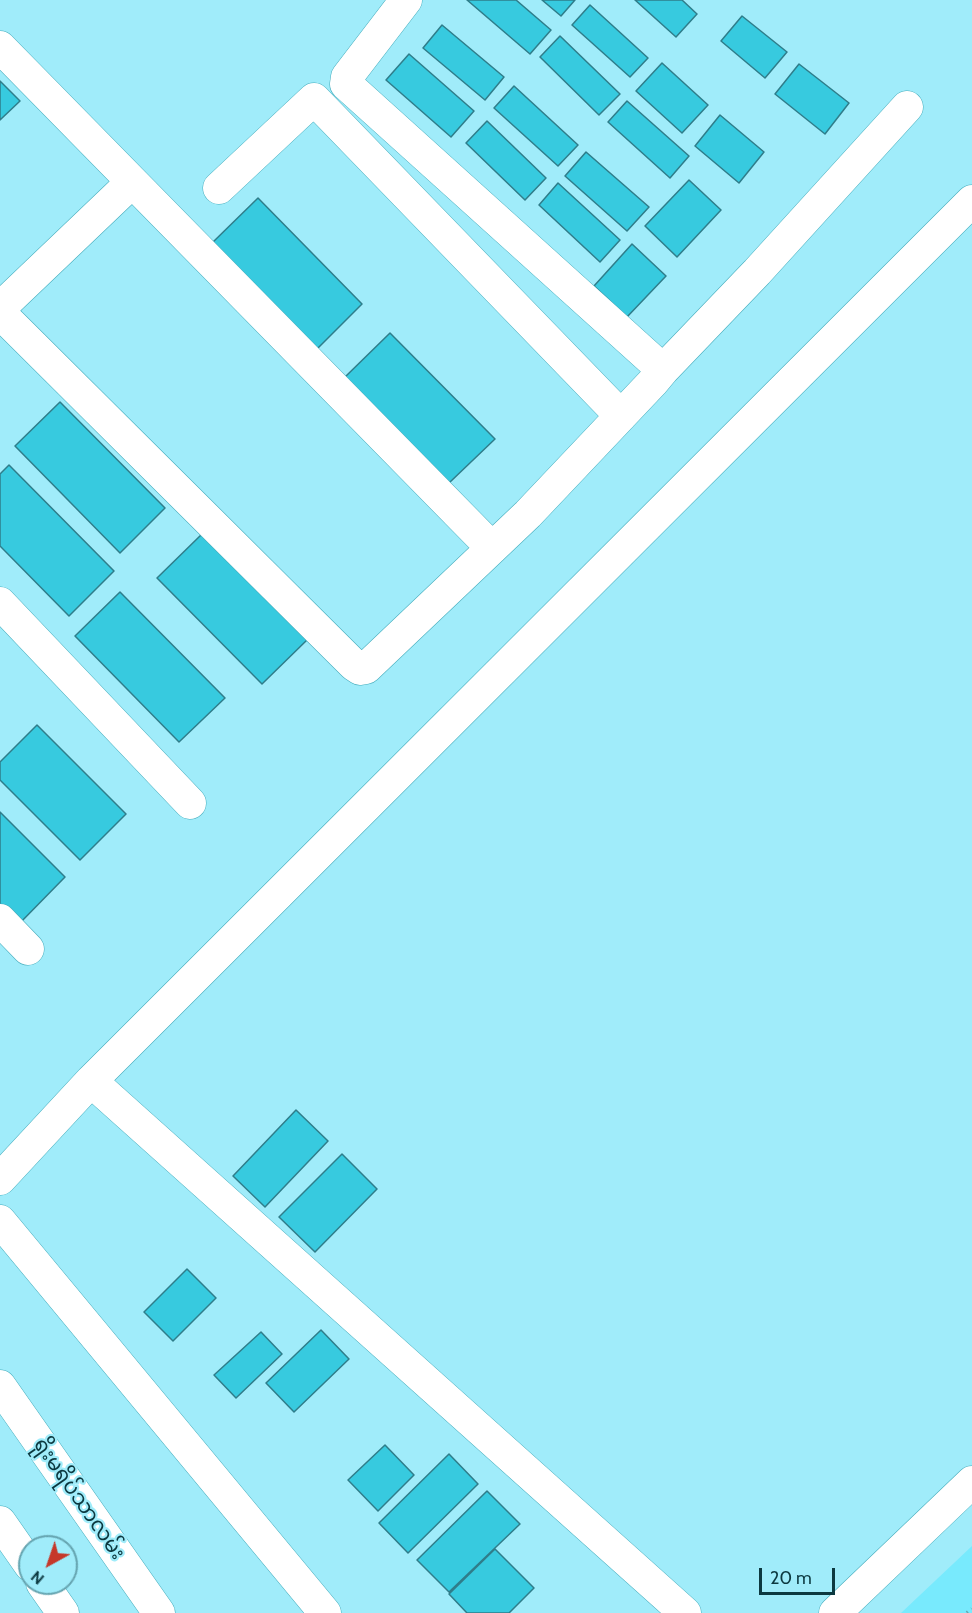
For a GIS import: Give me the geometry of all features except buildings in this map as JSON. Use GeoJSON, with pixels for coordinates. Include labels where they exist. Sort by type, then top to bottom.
{"type":"FeatureCollection","features":[{"type":"Feature","properties":{"kind":"street"},"geometry":{"type":"LineString","coordinates":[[406,0],[346,77],[346,84],[663,370]]}},
{"type":"Feature","properties":{"kind":"street"},"geometry":{"type":"LineString","coordinates":[[0,47],[131,183],[492,548]]}},
{"type":"Feature","properties":{"kind":"street"},"geometry":{"type":"LineString","coordinates":[[219,188],[314,99],[621,416]]}},
{"type":"Feature","properties":{"kind":"street"},"geometry":{"type":"LineString","coordinates":[[0,313],[354,665],[360,669],[366,668],[528,514],[757,272],[907,107]]}},
{"type":"Feature","properties":{"kind":"street"},"geometry":{"type":"LineString","coordinates":[[0,308],[131,183]]}},
{"type":"Feature","properties":{"kind":"street"},"geometry":{"type":"LineString","coordinates":[[0,1179],[92,1081],[972,201]]}},
{"type":"Feature","properties":{"kind":"street"},"geometry":{"type":"LineString","coordinates":[[0,603],[190,803]]}},
{"type":"Feature","properties":{"kind":"street"},"geometry":{"type":"LineString","coordinates":[[0,920],[28,949]]}},
{"type":"Feature","properties":{"kind":"street"},"geometry":{"type":"LineString","coordinates":[[92,1081],[685,1613]]}},
{"type":"Feature","properties":{"kind":"street"},"geometry":{"type":"LineString","coordinates":[[0,1221],[325,1613]]}},
{"type":"Feature","properties":{"kind":"street","name":"ရိုးမရိပ်သာလမ်း"},"geometry":{"type":"LineString","coordinates":[[0,1386],[159,1613]]}},
{"type":"Feature","properties":{"kind":"street"},"geometry":{"type":"LineString","coordinates":[[835,1613],[972,1482]]}},
{"type":"Feature","properties":{"kind":"street"},"geometry":{"type":"LineString","coordinates":[[0,1522],[18,1548]]}},
{"type":"Feature","properties":{"kind":"street"},"geometry":{"type":"LineString","coordinates":[[50,1595],[63,1613]]}},
{"type":"Feature","properties":{"kind":"path"},"geometry":{"type":"LineString","coordinates":[[967,1613],[972,1609]]}},
{"type":"Feature","properties":{"kind":"shaded area"},"geometry":{"type":"Polygon","coordinates":[[[972,1546],[972,1613],[901,1613],[972,1546]]]}}]}
